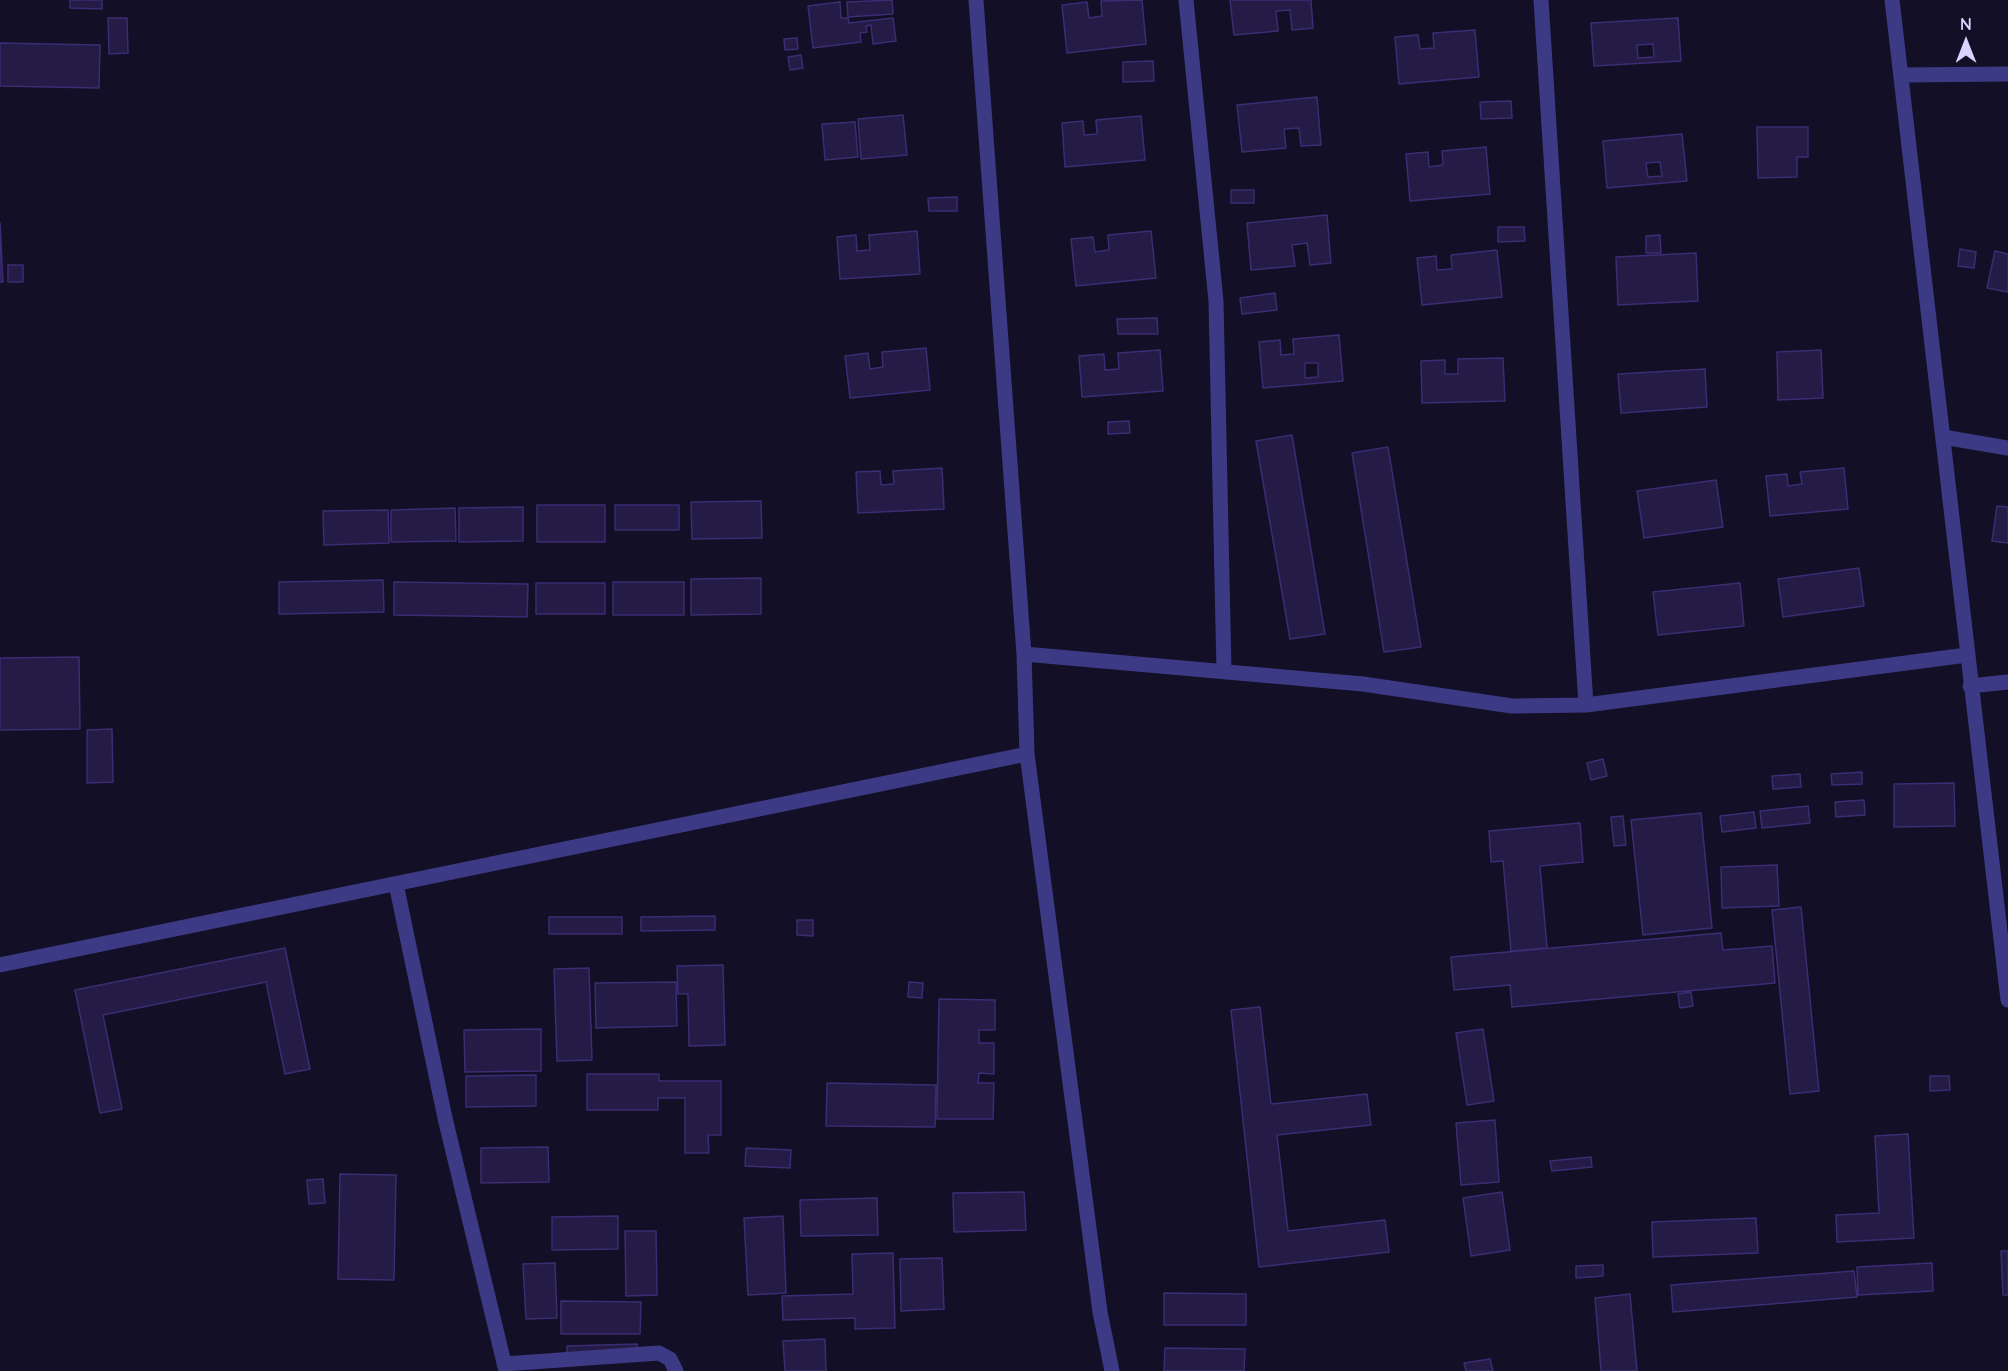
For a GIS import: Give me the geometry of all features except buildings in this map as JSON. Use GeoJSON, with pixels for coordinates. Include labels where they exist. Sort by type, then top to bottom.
{"type":"FeatureCollection","features":[{"type":"Feature","properties":{"kind":"street"},"geometry":{"type":"LineString","coordinates":[[976,0],[1024,654],[1027,754],[1100,1312],[1112,1371]]}},
{"type":"Feature","properties":{"kind":"street"},"geometry":{"type":"LineString","coordinates":[[1186,0],[1216,301],[1224,672]]}},
{"type":"Feature","properties":{"kind":"street"},"geometry":{"type":"LineString","coordinates":[[1541,0],[1587,705]]}},
{"type":"Feature","properties":{"kind":"street"},"geometry":{"type":"LineString","coordinates":[[1892,0],[2008,1000]]}},
{"type":"Feature","properties":{"kind":"street"},"geometry":{"type":"LineString","coordinates":[[1902,75],[2008,74]]}},
{"type":"Feature","properties":{"kind":"street"},"geometry":{"type":"LineString","coordinates":[[1943,437],[2008,448]]}},
{"type":"Feature","properties":{"kind":"street"},"geometry":{"type":"LineString","coordinates":[[1024,654],[1363,684],[1512,706],[1587,705],[1967,654]]}},
{"type":"Feature","properties":{"kind":"street"},"geometry":{"type":"LineString","coordinates":[[1970,686],[2008,682]]}},
{"type":"Feature","properties":{"kind":"street"},"geometry":{"type":"LineString","coordinates":[[0,965],[1027,754]]}},
{"type":"Feature","properties":{"kind":"street"},"geometry":{"type":"LineString","coordinates":[[396,884],[445,1118],[505,1368],[659,1353],[670,1359],[676,1371]]}}]}
